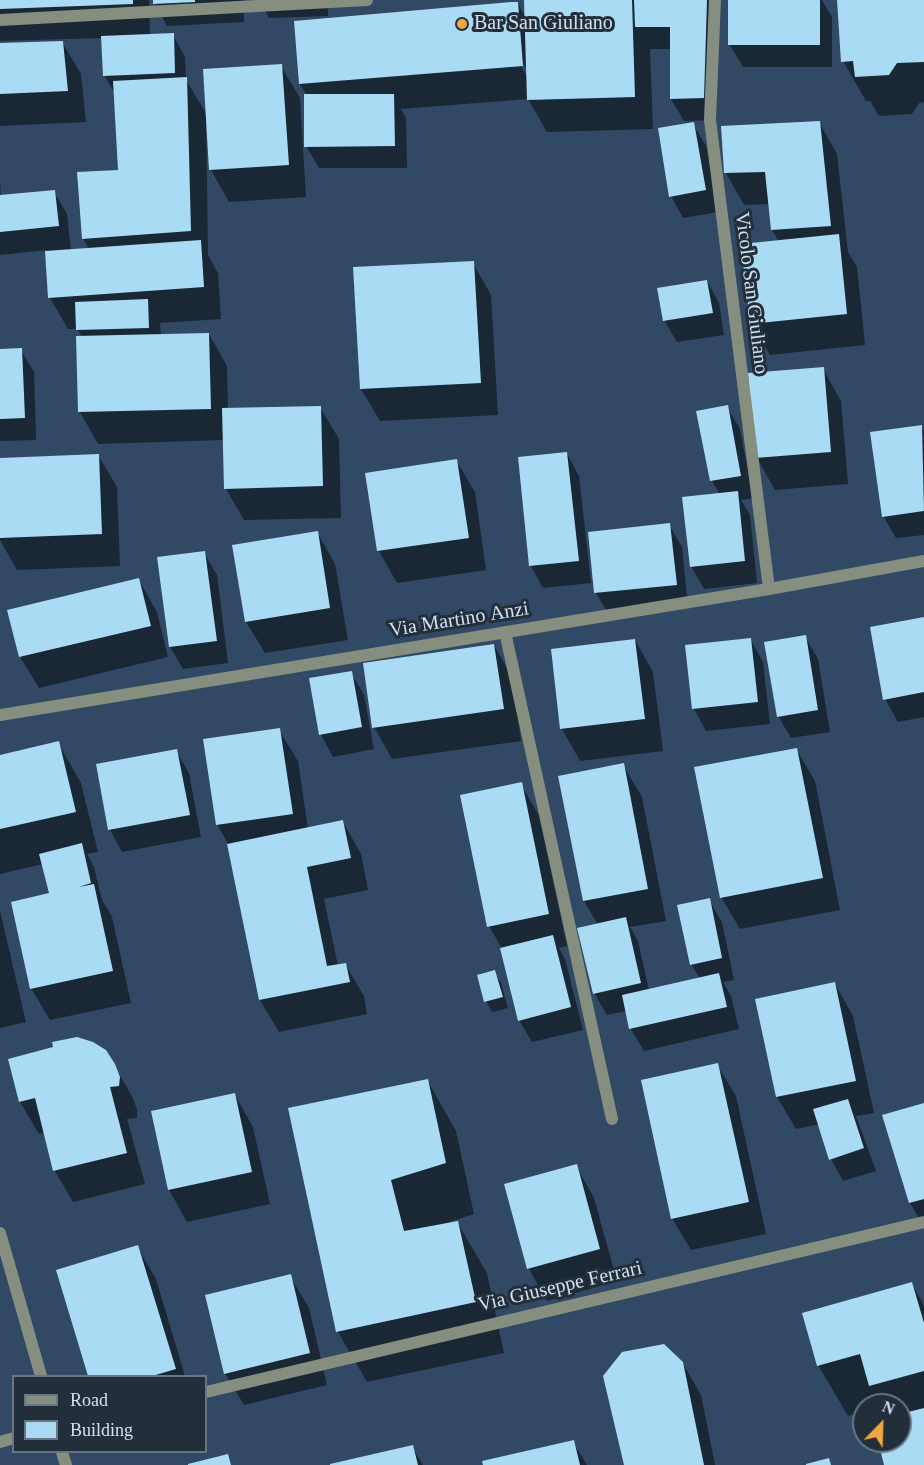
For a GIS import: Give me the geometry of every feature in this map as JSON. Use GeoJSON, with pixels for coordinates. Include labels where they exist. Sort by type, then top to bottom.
{"type":"FeatureCollection","features":[{"type":"Feature","properties":{"kind":"street"},"geometry":{"type":"LineString","coordinates":[[0,20],[367,0]]}},
{"type":"Feature","properties":{"kind":"street","name":"Vicolo San Giuliano"},"geometry":{"type":"LineString","coordinates":[[715,0],[710,120],[770,589]]}},
{"type":"Feature","properties":{"kind":"street","name":"Via Martino Anzi"},"geometry":{"type":"LineString","coordinates":[[0,715],[770,589],[924,561]]}},
{"type":"Feature","properties":{"kind":"street"},"geometry":{"type":"LineString","coordinates":[[505,632],[612,1119]]}},
{"type":"Feature","properties":{"kind":"street","name":"Via Giuseppe Ferrari"},"geometry":{"type":"LineString","coordinates":[[207,1392],[924,1222]]}},
{"type":"Feature","properties":{"kind":"street"},"geometry":{"type":"LineString","coordinates":[[0,1233],[40,1375]]}},
{"type":"Feature","properties":{"kind":"building"},"geometry":{"type":"Polygon","coordinates":[[[0,0],[133,0],[133,4],[0,9],[0,0]]]}},
{"type":"Feature","properties":{"kind":"building"},"geometry":{"type":"Polygon","coordinates":[[[153,0],[195,0],[195,2],[153,4],[153,0]]]}},
{"type":"Feature","properties":{"kind":"building"},"geometry":{"type":"Polygon","coordinates":[[[524,0],[632,0],[635,97],[527,100],[524,0]]]}},
{"type":"Feature","properties":{"kind":"building"},"geometry":{"type":"Polygon","coordinates":[[[634,0],[707,0],[704,98],[670,99],[670,27],[635,27],[634,0]]]}},
{"type":"Feature","properties":{"kind":"building"},"geometry":{"type":"Polygon","coordinates":[[[728,0],[820,0],[820,45],[728,45],[728,0]]]}},
{"type":"Feature","properties":{"kind":"building"},"geometry":{"type":"Polygon","coordinates":[[[837,0],[924,0],[924,62],[897,63],[889,75],[855,77],[853,61],[841,62],[837,0]]]}},
{"type":"Feature","properties":{"kind":"building"},"geometry":{"type":"Polygon","coordinates":[[[518,2],[523,66],[299,84],[294,21],[518,2]]]}},
{"type":"Feature","properties":{"kind":"building"},"geometry":{"type":"Polygon","coordinates":[[[174,33],[175,73],[103,76],[101,36],[174,33]]]}},
{"type":"Feature","properties":{"kind":"building"},"geometry":{"type":"Polygon","coordinates":[[[63,41],[68,91],[0,94],[0,43],[63,41]]]}},
{"type":"Feature","properties":{"kind":"building"},"geometry":{"type":"Polygon","coordinates":[[[282,64],[289,165],[209,170],[203,69],[282,64]]]}},
{"type":"Feature","properties":{"kind":"building"},"geometry":{"type":"Polygon","coordinates":[[[187,77],[191,231],[82,239],[77,172],[118,170],[113,81],[187,77]]]}},
{"type":"Feature","properties":{"kind":"building"},"geometry":{"type":"Polygon","coordinates":[[[304,94],[394,94],[395,146],[304,147],[304,94]]]}},
{"type":"Feature","properties":{"kind":"building"},"geometry":{"type":"Polygon","coordinates":[[[820,121],[831,226],[771,230],[765,172],[724,173],[721,126],[820,121]]]}},
{"type":"Feature","properties":{"kind":"building"},"geometry":{"type":"Polygon","coordinates":[[[694,122],[706,190],[669,197],[658,128],[694,122]]]}},
{"type":"Feature","properties":{"kind":"building"},"geometry":{"type":"Polygon","coordinates":[[[55,190],[59,226],[0,232],[0,195],[55,190]]]}},
{"type":"Feature","properties":{"kind":"building"},"geometry":{"type":"Polygon","coordinates":[[[839,234],[847,314],[750,324],[741,244],[839,234]]]}},
{"type":"Feature","properties":{"kind":"building"},"geometry":{"type":"Polygon","coordinates":[[[201,240],[204,287],[48,298],[45,251],[201,240]]]}},
{"type":"Feature","properties":{"kind":"building"},"geometry":{"type":"Polygon","coordinates":[[[474,261],[481,383],[360,389],[353,267],[474,261]]]}},
{"type":"Feature","properties":{"kind":"building"},"geometry":{"type":"Polygon","coordinates":[[[707,280],[713,313],[663,321],[657,288],[707,280]]]}},
{"type":"Feature","properties":{"kind":"building"},"geometry":{"type":"Polygon","coordinates":[[[148,299],[149,328],[76,330],[75,302],[148,299]]]}},
{"type":"Feature","properties":{"kind":"building"},"geometry":{"type":"Polygon","coordinates":[[[209,333],[211,409],[78,412],[76,336],[209,333]]]}},
{"type":"Feature","properties":{"kind":"building"},"geometry":{"type":"Polygon","coordinates":[[[22,348],[25,418],[0,419],[0,349],[22,348]]]}},
{"type":"Feature","properties":{"kind":"building"},"geometry":{"type":"Polygon","coordinates":[[[824,367],[831,452],[755,458],[748,373],[824,367]]]}},
{"type":"Feature","properties":{"kind":"building"},"geometry":{"type":"Polygon","coordinates":[[[728,405],[741,476],[710,481],[696,411],[728,405]]]}},
{"type":"Feature","properties":{"kind":"building"},"geometry":{"type":"Polygon","coordinates":[[[321,406],[323,486],[224,489],[222,408],[321,406]]]}},
{"type":"Feature","properties":{"kind":"building"},"geometry":{"type":"Polygon","coordinates":[[[922,425],[924,511],[882,517],[870,432],[922,425]]]}},
{"type":"Feature","properties":{"kind":"building"},"geometry":{"type":"Polygon","coordinates":[[[567,452],[579,561],[529,566],[518,457],[567,452]]]}},
{"type":"Feature","properties":{"kind":"building"},"geometry":{"type":"Polygon","coordinates":[[[99,454],[102,534],[0,538],[0,458],[99,454]]]}},
{"type":"Feature","properties":{"kind":"building"},"geometry":{"type":"Polygon","coordinates":[[[457,459],[469,538],[377,551],[365,473],[457,459]]]}},
{"type":"Feature","properties":{"kind":"building"},"geometry":{"type":"Polygon","coordinates":[[[738,491],[745,561],[690,567],[682,497],[738,491]]]}},
{"type":"Feature","properties":{"kind":"building"},"geometry":{"type":"Polygon","coordinates":[[[670,523],[677,585],[594,593],[588,532],[670,523]]]}},
{"type":"Feature","properties":{"kind":"building"},"geometry":{"type":"Polygon","coordinates":[[[318,531],[330,608],[245,622],[232,545],[318,531]]]}},
{"type":"Feature","properties":{"kind":"building"},"geometry":{"type":"Polygon","coordinates":[[[205,551],[217,641],[169,647],[157,557],[205,551]]]}},
{"type":"Feature","properties":{"kind":"building"},"geometry":{"type":"Polygon","coordinates":[[[139,578],[151,626],[19,657],[7,610],[139,578]]]}},
{"type":"Feature","properties":{"kind":"building"},"geometry":{"type":"Polygon","coordinates":[[[924,617],[924,692],[883,700],[870,627],[924,617]]]}},
{"type":"Feature","properties":{"kind":"building"},"geometry":{"type":"Polygon","coordinates":[[[806,635],[818,710],[777,717],[764,642],[806,635]]]}},
{"type":"Feature","properties":{"kind":"building"},"geometry":{"type":"Polygon","coordinates":[[[751,638],[758,702],[692,709],[685,645],[751,638]]]}},
{"type":"Feature","properties":{"kind":"building"},"geometry":{"type":"Polygon","coordinates":[[[635,639],[645,719],[560,729],[551,649],[635,639]]]}},
{"type":"Feature","properties":{"kind":"building"},"geometry":{"type":"Polygon","coordinates":[[[494,644],[504,709],[372,728],[363,663],[494,644]]]}},
{"type":"Feature","properties":{"kind":"building"},"geometry":{"type":"Polygon","coordinates":[[[352,671],[362,727],[319,735],[309,678],[352,671]]]}},
{"type":"Feature","properties":{"kind":"building"},"geometry":{"type":"Polygon","coordinates":[[[280,728],[293,814],[216,825],[203,739],[280,728]]]}},
{"type":"Feature","properties":{"kind":"building"},"geometry":{"type":"Polygon","coordinates":[[[59,741],[76,812],[0,829],[0,755],[59,741]]]}},
{"type":"Feature","properties":{"kind":"building"},"geometry":{"type":"Polygon","coordinates":[[[797,748],[823,878],[720,898],[694,767],[797,748]]]}},
{"type":"Feature","properties":{"kind":"building"},"geometry":{"type":"Polygon","coordinates":[[[177,749],[190,815],[108,830],[96,764],[177,749]]]}},
{"type":"Feature","properties":{"kind":"building"},"geometry":{"type":"Polygon","coordinates":[[[624,763],[648,889],[583,901],[558,776],[624,763]]]}},
{"type":"Feature","properties":{"kind":"building"},"geometry":{"type":"Polygon","coordinates":[[[522,782],[549,914],[487,927],[460,795],[522,782]]]}},
{"type":"Feature","properties":{"kind":"building"},"geometry":{"type":"Polygon","coordinates":[[[343,820],[351,858],[307,867],[327,966],[346,963],[350,982],[259,1000],[227,844],[343,820]]]}},
{"type":"Feature","properties":{"kind":"building"},"geometry":{"type":"Polygon","coordinates":[[[82,843],[91,883],[79,887],[94,884],[113,971],[30,989],[11,902],[49,893],[39,854],[82,843]]]}},
{"type":"Feature","properties":{"kind":"building"},"geometry":{"type":"Polygon","coordinates":[[[710,898],[722,958],[690,965],[677,905],[710,898]]]}},
{"type":"Feature","properties":{"kind":"building"},"geometry":{"type":"Polygon","coordinates":[[[626,917],[641,983],[593,994],[577,928],[626,917]]]}},
{"type":"Feature","properties":{"kind":"building"},"geometry":{"type":"Polygon","coordinates":[[[553,935],[571,1007],[518,1021],[500,948],[553,935]]]}},
{"type":"Feature","properties":{"kind":"building"},"geometry":{"type":"Polygon","coordinates":[[[495,970],[503,997],[484,1002],[477,975],[495,970]]]}},
{"type":"Feature","properties":{"kind":"building"},"geometry":{"type":"Polygon","coordinates":[[[719,973],[727,1007],[629,1029],[622,995],[719,973]]]}},
{"type":"Feature","properties":{"kind":"building"},"geometry":{"type":"Polygon","coordinates":[[[835,982],[856,1081],[776,1097],[755,999],[835,982]]]}},
{"type":"Feature","properties":{"kind":"building"},"geometry":{"type":"Polygon","coordinates":[[[77,1037],[93,1042],[106,1050],[115,1064],[120,1077],[119,1086],[110,1087],[127,1153],[53,1171],[35,1098],[19,1102],[8,1059],[53,1047],[52,1042],[77,1037]]]}},
{"type":"Feature","properties":{"kind":"building"},"geometry":{"type":"Polygon","coordinates":[[[718,1063],[749,1202],[671,1219],[641,1080],[718,1063]]]}},
{"type":"Feature","properties":{"kind":"building"},"geometry":{"type":"Polygon","coordinates":[[[428,1079],[446,1163],[391,1180],[404,1231],[458,1221],[476,1302],[336,1332],[288,1108],[428,1079]]]}},
{"type":"Feature","properties":{"kind":"building"},"geometry":{"type":"Polygon","coordinates":[[[235,1093],[252,1172],[168,1190],[151,1111],[235,1093]]]}},
{"type":"Feature","properties":{"kind":"building"},"geometry":{"type":"Polygon","coordinates":[[[848,1099],[864,1148],[829,1160],[813,1109],[848,1099]]]}},
{"type":"Feature","properties":{"kind":"building"},"geometry":{"type":"Polygon","coordinates":[[[924,1103],[924,1199],[909,1203],[882,1115],[924,1103]]]}},
{"type":"Feature","properties":{"kind":"building"},"geometry":{"type":"Polygon","coordinates":[[[577,1164],[600,1249],[527,1269],[504,1184],[577,1164]]]}},
{"type":"Feature","properties":{"kind":"building"},"geometry":{"type":"Polygon","coordinates":[[[138,1245],[176,1369],[155,1375],[88,1375],[56,1270],[138,1245]]]}},
{"type":"Feature","properties":{"kind":"building"},"geometry":{"type":"Polygon","coordinates":[[[291,1274],[310,1353],[224,1374],[205,1295],[291,1274]]]}},
{"type":"Feature","properties":{"kind":"building"},"geometry":{"type":"Polygon","coordinates":[[[912,1282],[924,1323],[924,1371],[869,1386],[860,1354],[817,1366],[802,1313],[912,1282]]]}},
{"type":"Feature","properties":{"kind":"building"},"geometry":{"type":"Polygon","coordinates":[[[664,1344],[683,1362],[704,1465],[624,1465],[603,1376],[622,1352],[664,1344]]]}},
{"type":"Feature","properties":{"kind":"building"},"geometry":{"type":"Polygon","coordinates":[[[924,1408],[924,1465],[884,1465],[881,1453],[912,1453],[912,1411],[924,1408]]]}},
{"type":"Feature","properties":{"kind":"building"},"geometry":{"type":"Polygon","coordinates":[[[574,1440],[580,1465],[483,1465],[482,1461],[574,1440]]]}},
{"type":"Feature","properties":{"kind":"building"},"geometry":{"type":"Polygon","coordinates":[[[413,1445],[418,1465],[330,1465],[330,1464],[413,1445]]]}},
{"type":"Feature","properties":{"kind":"building"},"geometry":{"type":"Polygon","coordinates":[[[228,1454],[231,1465],[188,1465],[188,1464],[228,1454]]]}},
{"type":"Feature","properties":{"kind":"building"},"geometry":{"type":"Polygon","coordinates":[[[829,1458],[831,1465],[806,1465],[806,1464],[829,1458]]]}},
{"type":"Feature","properties":{"kind":"place","name":"Bar San Giuliano"},"geometry":{"type":"Point","coordinates":[462,24]}}]}
